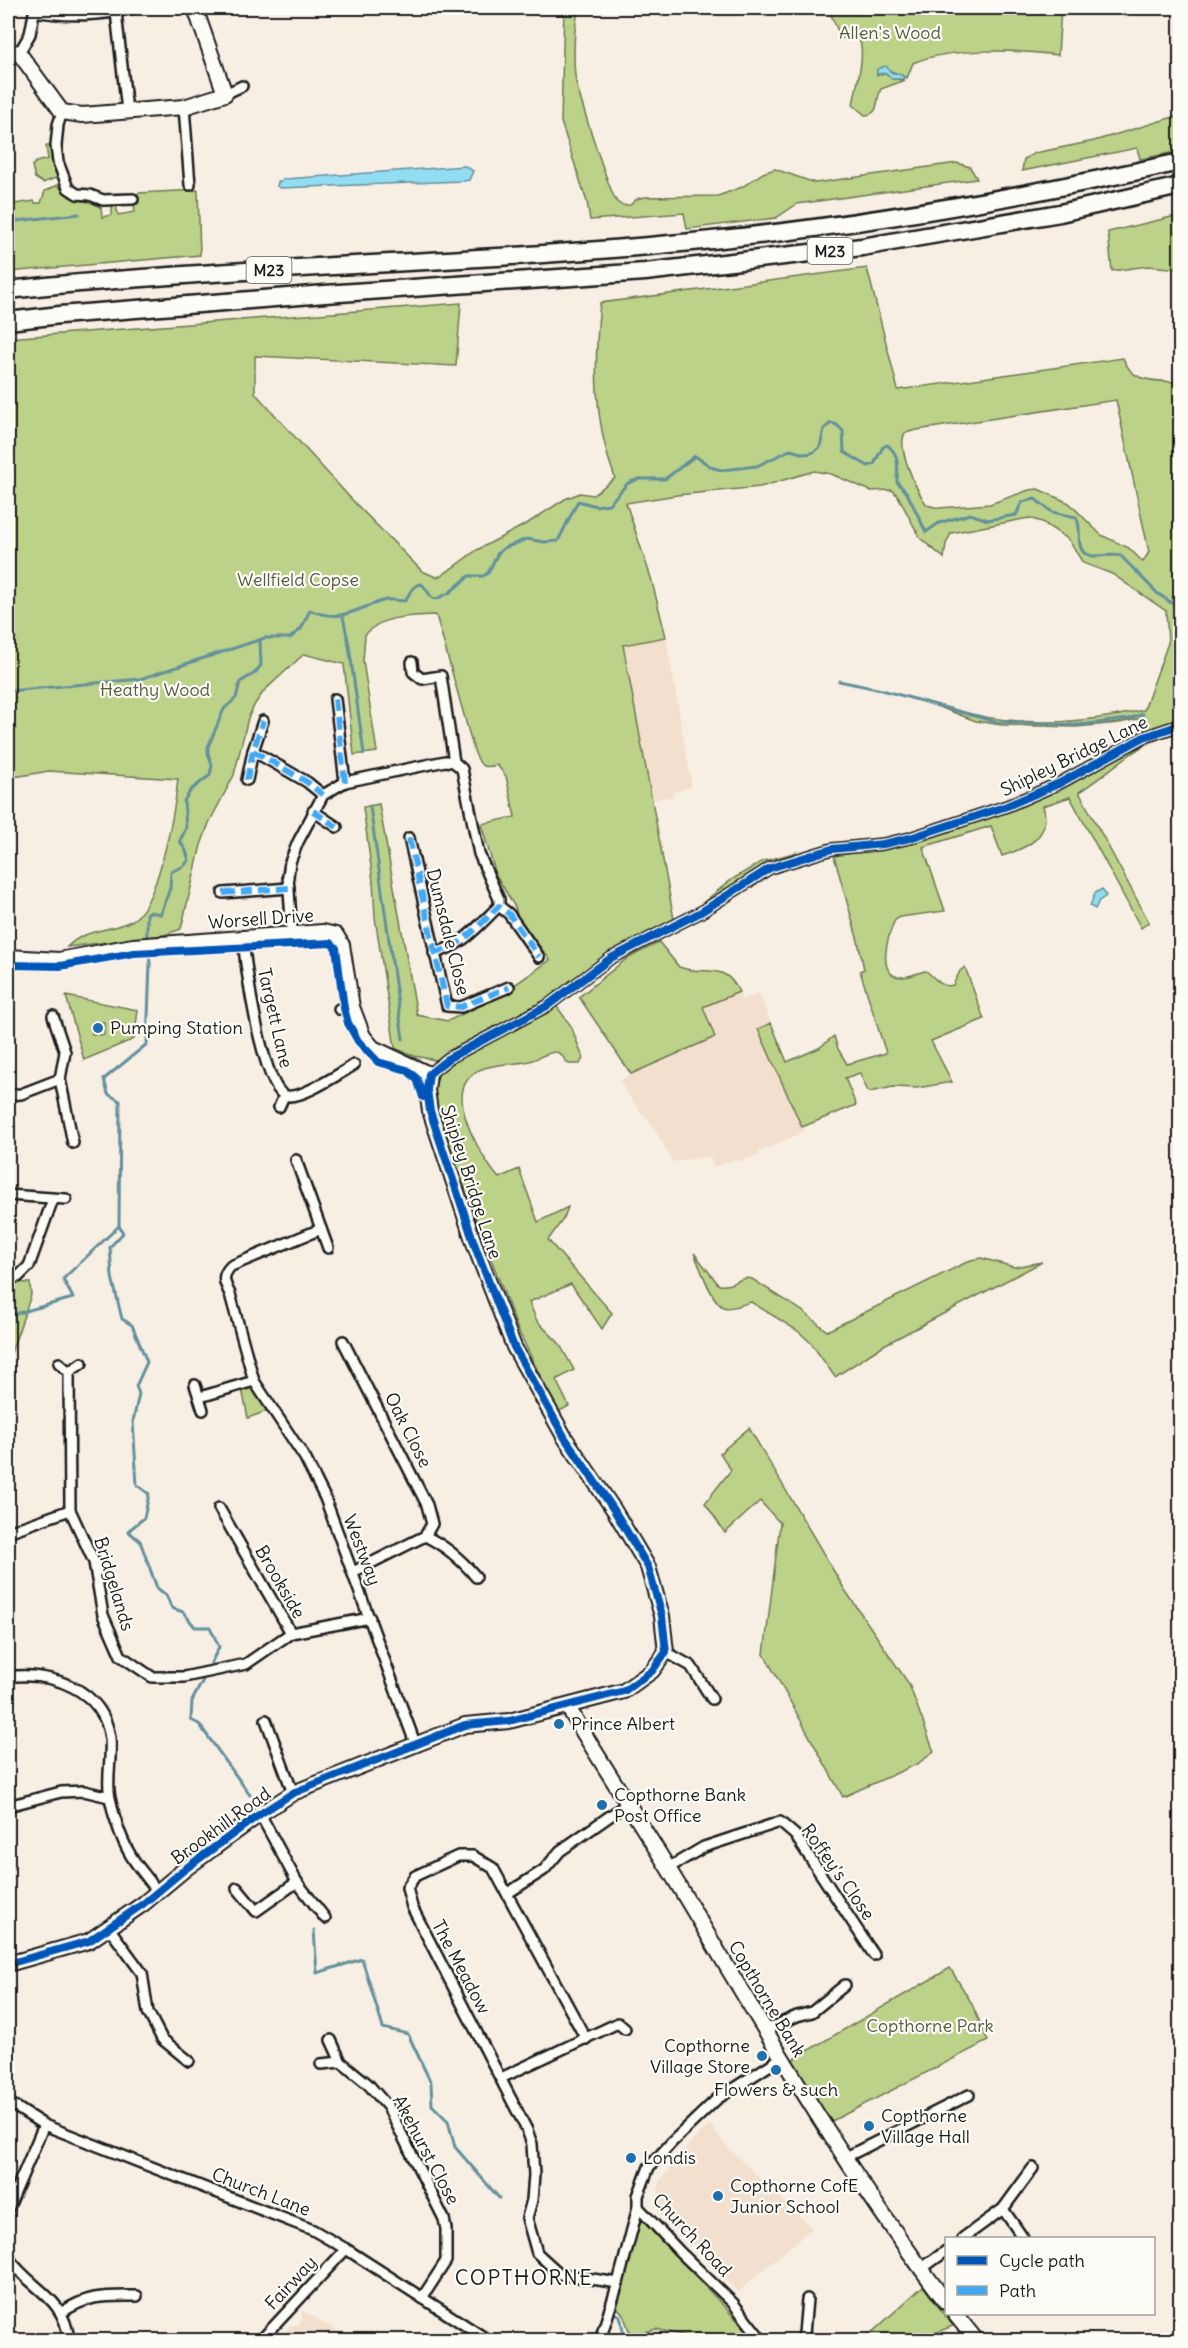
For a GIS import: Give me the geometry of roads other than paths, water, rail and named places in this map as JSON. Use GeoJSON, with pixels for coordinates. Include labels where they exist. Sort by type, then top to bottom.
{"type":"FeatureCollection","features":[{"type":"Feature","properties":{"kind":"highway","name":"M23"},"geometry":{"type":"LineString","coordinates":[[8,290],[94,280],[530,255],[712,240],[828,226],[994,200],[1180,162]]}},
{"type":"Feature","properties":{"kind":"highway","name":"M23"},"geometry":{"type":"LineString","coordinates":[[8,321],[325,294],[645,272],[862,248],[1060,213],[1180,186]]}},
{"type":"Feature","properties":{"kind":"street"},"geometry":{"type":"LineString","coordinates":[[133,8],[116,12],[55,15],[35,9],[30,34],[13,52],[62,112],[82,115],[184,107],[242,86]]}},
{"type":"Feature","properties":{"kind":"street"},"geometry":{"type":"LineString","coordinates":[[195,8],[225,93]]}},
{"type":"Feature","properties":{"kind":"street"},"geometry":{"type":"LineString","coordinates":[[116,12],[127,111]]}},
{"type":"Feature","properties":{"kind":"street"},"geometry":{"type":"LineString","coordinates":[[184,107],[190,185]]}},
{"type":"Feature","properties":{"kind":"street"},"geometry":{"type":"LineString","coordinates":[[62,112],[56,147],[58,162],[68,188],[77,194],[90,195],[103,200],[133,199]]}},
{"type":"Feature","properties":{"kind":"street"},"geometry":{"type":"LineString","coordinates":[[412,662],[413,672],[422,679],[441,676]]}},
{"type":"Feature","properties":{"kind":"street"},"geometry":{"type":"LineString","coordinates":[[439,665],[454,748],[454,762]]}},
{"type":"Feature","properties":{"kind":"street"},"geometry":{"type":"LineString","coordinates":[[335,699],[345,782]]}},
{"type":"Feature","properties":{"kind":"street"},"geometry":{"type":"LineString","coordinates":[[247,780],[253,751],[263,722]]}},
{"type":"Feature","properties":{"kind":"street","name":"Shipley Bridge Lane"},"geometry":{"type":"LineString","coordinates":[[666,1652],[662,1616],[648,1567],[614,1510],[565,1438],[514,1347],[476,1249],[430,1111],[427,1090],[429,1074],[444,1060],[547,1006],[611,958],[701,912],[766,870],[832,849],[883,844],[910,838],[1007,807],[1060,783],[1144,736],[1180,724]]}},
{"type":"Feature","properties":{"kind":"street"},"geometry":{"type":"LineString","coordinates":[[253,751],[307,782],[323,795]]}},
{"type":"Feature","properties":{"kind":"street"},"geometry":{"type":"LineString","coordinates":[[292,933],[289,869],[292,855],[323,795],[345,782],[445,761],[454,762],[462,769],[479,854],[499,899],[499,906],[468,938],[445,951],[434,953]]}},
{"type":"Feature","properties":{"kind":"street"},"geometry":{"type":"LineString","coordinates":[[313,812],[337,827]]}},
{"type":"Feature","properties":{"kind":"street","name":"Dumsdale Close"},"geometry":{"type":"LineString","coordinates":[[409,838],[447,1006],[461,1007],[508,987]]}},
{"type":"Feature","properties":{"kind":"street"},"geometry":{"type":"LineString","coordinates":[[223,893],[289,888]]}},
{"type":"Feature","properties":{"kind":"street"},"geometry":{"type":"LineString","coordinates":[[499,906],[509,914],[539,957]]}},
{"type":"Feature","properties":{"kind":"street","name":"Worsell Drive"},"geometry":{"type":"LineString","coordinates":[[8,957],[60,960],[133,946],[323,932],[336,936],[342,945],[345,955],[346,1008],[363,1036],[372,1048],[429,1074]]}},
{"type":"Feature","properties":{"kind":"street","name":"Targett Lane"},"geometry":{"type":"LineString","coordinates":[[243,938],[254,1014],[275,1086],[284,1095],[296,1097],[307,1093],[354,1065]]}},
{"type":"Feature","properties":{"kind":"street"},"geometry":{"type":"LineString","coordinates":[[53,1016],[65,1052],[60,1079],[73,1143]]}},
{"type":"Feature","properties":{"kind":"street"},"geometry":{"type":"LineString","coordinates":[[8,1095],[21,1094],[60,1079]]}},
{"type":"Feature","properties":{"kind":"street"},"geometry":{"type":"LineString","coordinates":[[279,1107],[284,1095]]}},
{"type":"Feature","properties":{"kind":"street"},"geometry":{"type":"LineString","coordinates":[[296,1160],[328,1248]]}},
{"type":"Feature","properties":{"kind":"street"},"geometry":{"type":"LineString","coordinates":[[8,1194],[66,1199]]}},
{"type":"Feature","properties":{"kind":"street"},"geometry":{"type":"LineString","coordinates":[[8,1275],[18,1276],[29,1266],[52,1199]]}},
{"type":"Feature","properties":{"kind":"street","name":"Westway"},"geometry":{"type":"LineString","coordinates":[[321,1229],[231,1266],[225,1272],[223,1281],[230,1294],[254,1381],[305,1458],[325,1498],[415,1743]]}},
{"type":"Feature","properties":{"kind":"street","name":"Oak Close"},"geometry":{"type":"LineString","coordinates":[[343,1341],[427,1504],[432,1524],[425,1536]]}},
{"type":"Feature","properties":{"kind":"street"},"geometry":{"type":"LineString","coordinates":[[59,1363],[69,1372],[82,1363]]}},
{"type":"Feature","properties":{"kind":"street","name":"Bridgelands"},"geometry":{"type":"LineString","coordinates":[[69,1372],[70,1510],[94,1562],[103,1615],[121,1656],[152,1677],[184,1677],[246,1664],[291,1634]]}},
{"type":"Feature","properties":{"kind":"street"},"geometry":{"type":"LineString","coordinates":[[200,1396],[254,1381]]}},
{"type":"Feature","properties":{"kind":"street"},"geometry":{"type":"LineString","coordinates":[[195,1385],[203,1410]]}},
{"type":"Feature","properties":{"kind":"street","name":"Brookside"},"geometry":{"type":"LineString","coordinates":[[219,1508],[291,1634],[370,1618]]}},
{"type":"Feature","properties":{"kind":"street"},"geometry":{"type":"LineString","coordinates":[[8,1532],[70,1510]]}},
{"type":"Feature","properties":{"kind":"street"},"geometry":{"type":"LineString","coordinates":[[353,1572],[425,1536],[442,1544],[478,1579]]}},
{"type":"Feature","properties":{"kind":"street"},"geometry":{"type":"LineString","coordinates":[[568,1707],[624,1691],[652,1671],[666,1652],[691,1666],[712,1699]]}},
{"type":"Feature","properties":{"kind":"street"},"geometry":{"type":"LineString","coordinates":[[8,1677],[27,1674],[62,1681],[74,1686],[96,1706],[105,1722],[110,1740],[109,1797],[129,1852],[157,1892]]}},
{"type":"Feature","properties":{"kind":"street","name":"Brookhill Road"},"geometry":{"type":"LineString","coordinates":[[8,1964],[89,1941],[260,1814],[293,1793],[465,1725],[509,1721],[568,1707]]}},
{"type":"Feature","properties":{"kind":"street","name":"Copthorne Bank"},"geometry":{"type":"LineString","coordinates":[[568,1707],[668,1868],[781,2058],[921,2270],[945,2301]]}},
{"type":"Feature","properties":{"kind":"street"},"geometry":{"type":"LineString","coordinates":[[266,1720],[293,1793]]}},
{"type":"Feature","properties":{"kind":"street"},"geometry":{"type":"LineString","coordinates":[[8,1806],[61,1791],[84,1791],[109,1797]]}},
{"type":"Feature","properties":{"kind":"street"},"geometry":{"type":"LineString","coordinates":[[508,1893],[544,1870],[560,1851],[627,1804]]}},
{"type":"Feature","properties":{"kind":"street"},"geometry":{"type":"LineString","coordinates":[[260,1814],[297,1882],[325,1918]]}},
{"type":"Feature","properties":{"kind":"street","name":"Roffey's Close"},"geometry":{"type":"LineString","coordinates":[[668,1868],[704,1847],[780,1822],[795,1834],[874,1955]]}},
{"type":"Feature","properties":{"kind":"street","name":"The Meadow"},"geometry":{"type":"LineString","coordinates":[[586,2039],[493,1868],[473,1856],[458,1856],[419,1874],[407,1888],[412,1907],[501,2078],[532,2144],[534,2175],[527,2218],[537,2253],[560,2274],[618,2283]]}},
{"type":"Feature","properties":{"kind":"street"},"geometry":{"type":"LineString","coordinates":[[237,1888],[256,1911],[297,1882]]}},
{"type":"Feature","properties":{"kind":"street"},"geometry":{"type":"LineString","coordinates":[[109,1928],[142,1973],[148,2012],[162,2039],[189,2061]]}},
{"type":"Feature","properties":{"kind":"street"},"geometry":{"type":"LineString","coordinates":[[765,2030],[812,2012],[839,1987]]}},
{"type":"Feature","properties":{"kind":"street"},"geometry":{"type":"LineString","coordinates":[[501,2078],[621,2023]]}},
{"type":"Feature","properties":{"kind":"street","name":"Akehurst Close"},"geometry":{"type":"LineString","coordinates":[[331,2040],[341,2062],[368,2084],[388,2107],[444,2219],[446,2261],[422,2298]]}},
{"type":"Feature","properties":{"kind":"street","name":"Church Road"},"geometry":{"type":"LineString","coordinates":[[762,2340],[733,2303],[638,2207],[638,2196],[649,2167],[672,2142],[717,2099],[781,2058]]}},
{"type":"Feature","properties":{"kind":"street"},"geometry":{"type":"LineString","coordinates":[[321,2064],[341,2062]]}},
{"type":"Feature","properties":{"kind":"street"},"geometry":{"type":"LineString","coordinates":[[846,2157],[969,2095]]}},
{"type":"Feature","properties":{"kind":"street","name":"Church Lane"},"geometry":{"type":"LineString","coordinates":[[8,2102],[44,2125],[313,2230],[346,2248],[488,2340]]}},
{"type":"Feature","properties":{"kind":"street"},"geometry":{"type":"LineString","coordinates":[[8,2207],[44,2125]]}},
{"type":"Feature","properties":{"kind":"street"},"geometry":{"type":"LineString","coordinates":[[964,2237],[1003,2209],[1033,2168]]}},
{"type":"Feature","properties":{"kind":"street"},"geometry":{"type":"LineString","coordinates":[[600,2340],[638,2207]]}},
{"type":"Feature","properties":{"kind":"street"},"geometry":{"type":"LineString","coordinates":[[1003,2209],[1022,2237]]}},
{"type":"Feature","properties":{"kind":"street","name":"Fairway"},"geometry":{"type":"LineString","coordinates":[[261,2340],[346,2248]]}},
{"type":"Feature","properties":{"kind":"street"},"geometry":{"type":"LineString","coordinates":[[921,2270],[945,2252]]}},
{"type":"Feature","properties":{"kind":"street"},"geometry":{"type":"LineString","coordinates":[[8,2257],[13,2265],[55,2302],[62,2313],[69,2340]]}},
{"type":"Feature","properties":{"kind":"street"},"geometry":{"type":"LineString","coordinates":[[62,2313],[89,2298],[109,2295],[137,2296]]}},
{"type":"Feature","properties":{"kind":"street"},"geometry":{"type":"LineString","coordinates":[[801,2340],[804,2334],[807,2299]]}},
{"type":"Feature","properties":{"kind":"street"},"geometry":{"type":"LineString","coordinates":[[957,2315],[976,2340]]}},
{"type":"Feature","properties":{"kind":"water"},"geometry":{"type":"Polygon","coordinates":[[[886,66],[891,72],[902,75],[904,79],[892,79],[886,73],[877,74],[877,69],[886,66]]]}},
{"type":"Feature","properties":{"kind":"water"},"geometry":{"type":"Polygon","coordinates":[[[465,166],[473,171],[469,180],[463,181],[280,188],[277,186],[278,182],[285,179],[465,166]]]}},
{"type":"Feature","properties":{"kind":"water"},"geometry":{"type":"Polygon","coordinates":[[[1102,889],[1106,896],[1099,901],[1095,909],[1090,906],[1095,893],[1102,889]]]}},
{"type":"Feature","properties":{"kind":"waterway"},"geometry":{"type":"LineString","coordinates":[[8,222],[79,214]]}},
{"type":"Feature","properties":{"kind":"waterway"},"geometry":{"type":"LineString","coordinates":[[8,691],[140,679],[265,638],[290,638],[301,629],[310,610],[321,614],[340,615],[386,600],[405,601],[412,589],[419,584],[423,585],[432,598],[436,599],[449,593],[469,576],[483,576],[488,573],[498,553],[504,548],[527,539],[544,542],[558,541],[578,501],[596,506],[609,504],[628,483],[639,479],[665,479],[695,456],[713,468],[722,470],[757,466],[790,450],[806,454],[812,453],[820,447],[824,429],[831,423],[843,431],[844,452],[868,466],[874,464],[883,447],[887,445],[891,449],[897,462],[897,482],[907,493],[926,532],[939,523],[970,514],[988,520],[1016,515],[1022,502],[1035,499],[1052,512],[1076,517],[1081,549],[1084,553],[1092,556],[1120,555],[1157,593],[1180,609]]}},
{"type":"Feature","properties":{"kind":"waterway"},"geometry":{"type":"LineString","coordinates":[[343,617],[364,754]]}},
{"type":"Feature","properties":{"kind":"waterway"},"geometry":{"type":"LineString","coordinates":[[147,942],[147,914],[149,912],[161,914],[170,888],[171,872],[184,866],[189,860],[180,841],[186,828],[184,801],[191,790],[210,775],[212,765],[208,747],[224,709],[236,698],[240,682],[255,673],[261,665],[260,640]]}},
{"type":"Feature","properties":{"kind":"waterway"},"geometry":{"type":"LineString","coordinates":[[839,681],[882,690],[996,722],[1080,725],[1128,719],[1143,714]]}},
{"type":"Feature","properties":{"kind":"waterway"},"geometry":{"type":"LineString","coordinates":[[370,806],[403,1039]]}},
{"type":"Feature","properties":{"kind":"waterway"},"geometry":{"type":"LineString","coordinates":[[148,948],[150,963],[147,1044],[104,1079],[108,1094],[120,1101],[119,1226],[123,1233],[110,1247],[112,1277],[122,1319],[132,1325],[147,1362],[136,1386],[139,1394],[133,1421],[137,1485],[149,1494],[144,1518],[128,1531],[140,1541],[157,1588],[166,1595],[172,1608],[183,1612],[195,1627],[210,1627],[219,1647],[211,1663]]}},
{"type":"Feature","properties":{"kind":"waterway"},"geometry":{"type":"LineString","coordinates":[[8,1324],[11,1315],[73,1298],[63,1279],[119,1226]]}},
{"type":"Feature","properties":{"kind":"waterway"},"geometry":{"type":"LineString","coordinates":[[203,1680],[192,1701],[191,1720],[199,1724],[250,1795]]}},
{"type":"Feature","properties":{"kind":"waterway"},"geometry":{"type":"LineString","coordinates":[[314,1930],[317,1973],[362,1959],[383,2028],[408,2034],[431,2083],[432,2105],[448,2121],[455,2147],[499,2198]]}},
{"type":"Feature","properties":{"kind":"waterway"},"geometry":{"type":"LineString","coordinates":[[616,2314],[620,2316],[625,2340]]}},
{"type":"Feature","properties":{"kind":"place","name":"Pumping Station"},"geometry":{"type":"Point","coordinates":[98,1028]}},
{"type":"Feature","properties":{"kind":"place","name":"Prince Albert"},"geometry":{"type":"Point","coordinates":[559,1724]}},
{"type":"Feature","properties":{"kind":"place","name":"Copthorne Bank Post Office"},"geometry":{"type":"Point","coordinates":[602,1805]}},
{"type":"Feature","properties":{"kind":"place","name":"Copthorne Village Store"},"geometry":{"type":"Point","coordinates":[762,2056]}},
{"type":"Feature","properties":{"kind":"place","name":"Flowers & such"},"geometry":{"type":"Point","coordinates":[776,2070]}},
{"type":"Feature","properties":{"kind":"place","name":"Copthorne Village Hall"},"geometry":{"type":"Point","coordinates":[869,2126]}},
{"type":"Feature","properties":{"kind":"place","name":"Londis"},"geometry":{"type":"Point","coordinates":[631,2158]}},
{"type":"Feature","properties":{"kind":"place","name":"Copthorne CofE Junior School"},"geometry":{"type":"Point","coordinates":[718,2196]}},
{"type":"Feature","properties":{"kind":"district","name":"COPTHORNE"},"geometry":{"type":"Point","coordinates":[524,2278]}},
{"type":"Feature","properties":{"kind":"park label","name":"Allen's Wood"},"geometry":{"type":"Point","coordinates":[890,33]}},
{"type":"Feature","properties":{"kind":"park label","name":"Wellfield Copse"},"geometry":{"type":"Point","coordinates":[298,580]}},
{"type":"Feature","properties":{"kind":"park label","name":"Heathy Wood"},"geometry":{"type":"Point","coordinates":[155,690]}},
{"type":"Feature","properties":{"kind":"park label","name":"Copthorne Park"},"geometry":{"type":"Point","coordinates":[930,2026]}}]}
